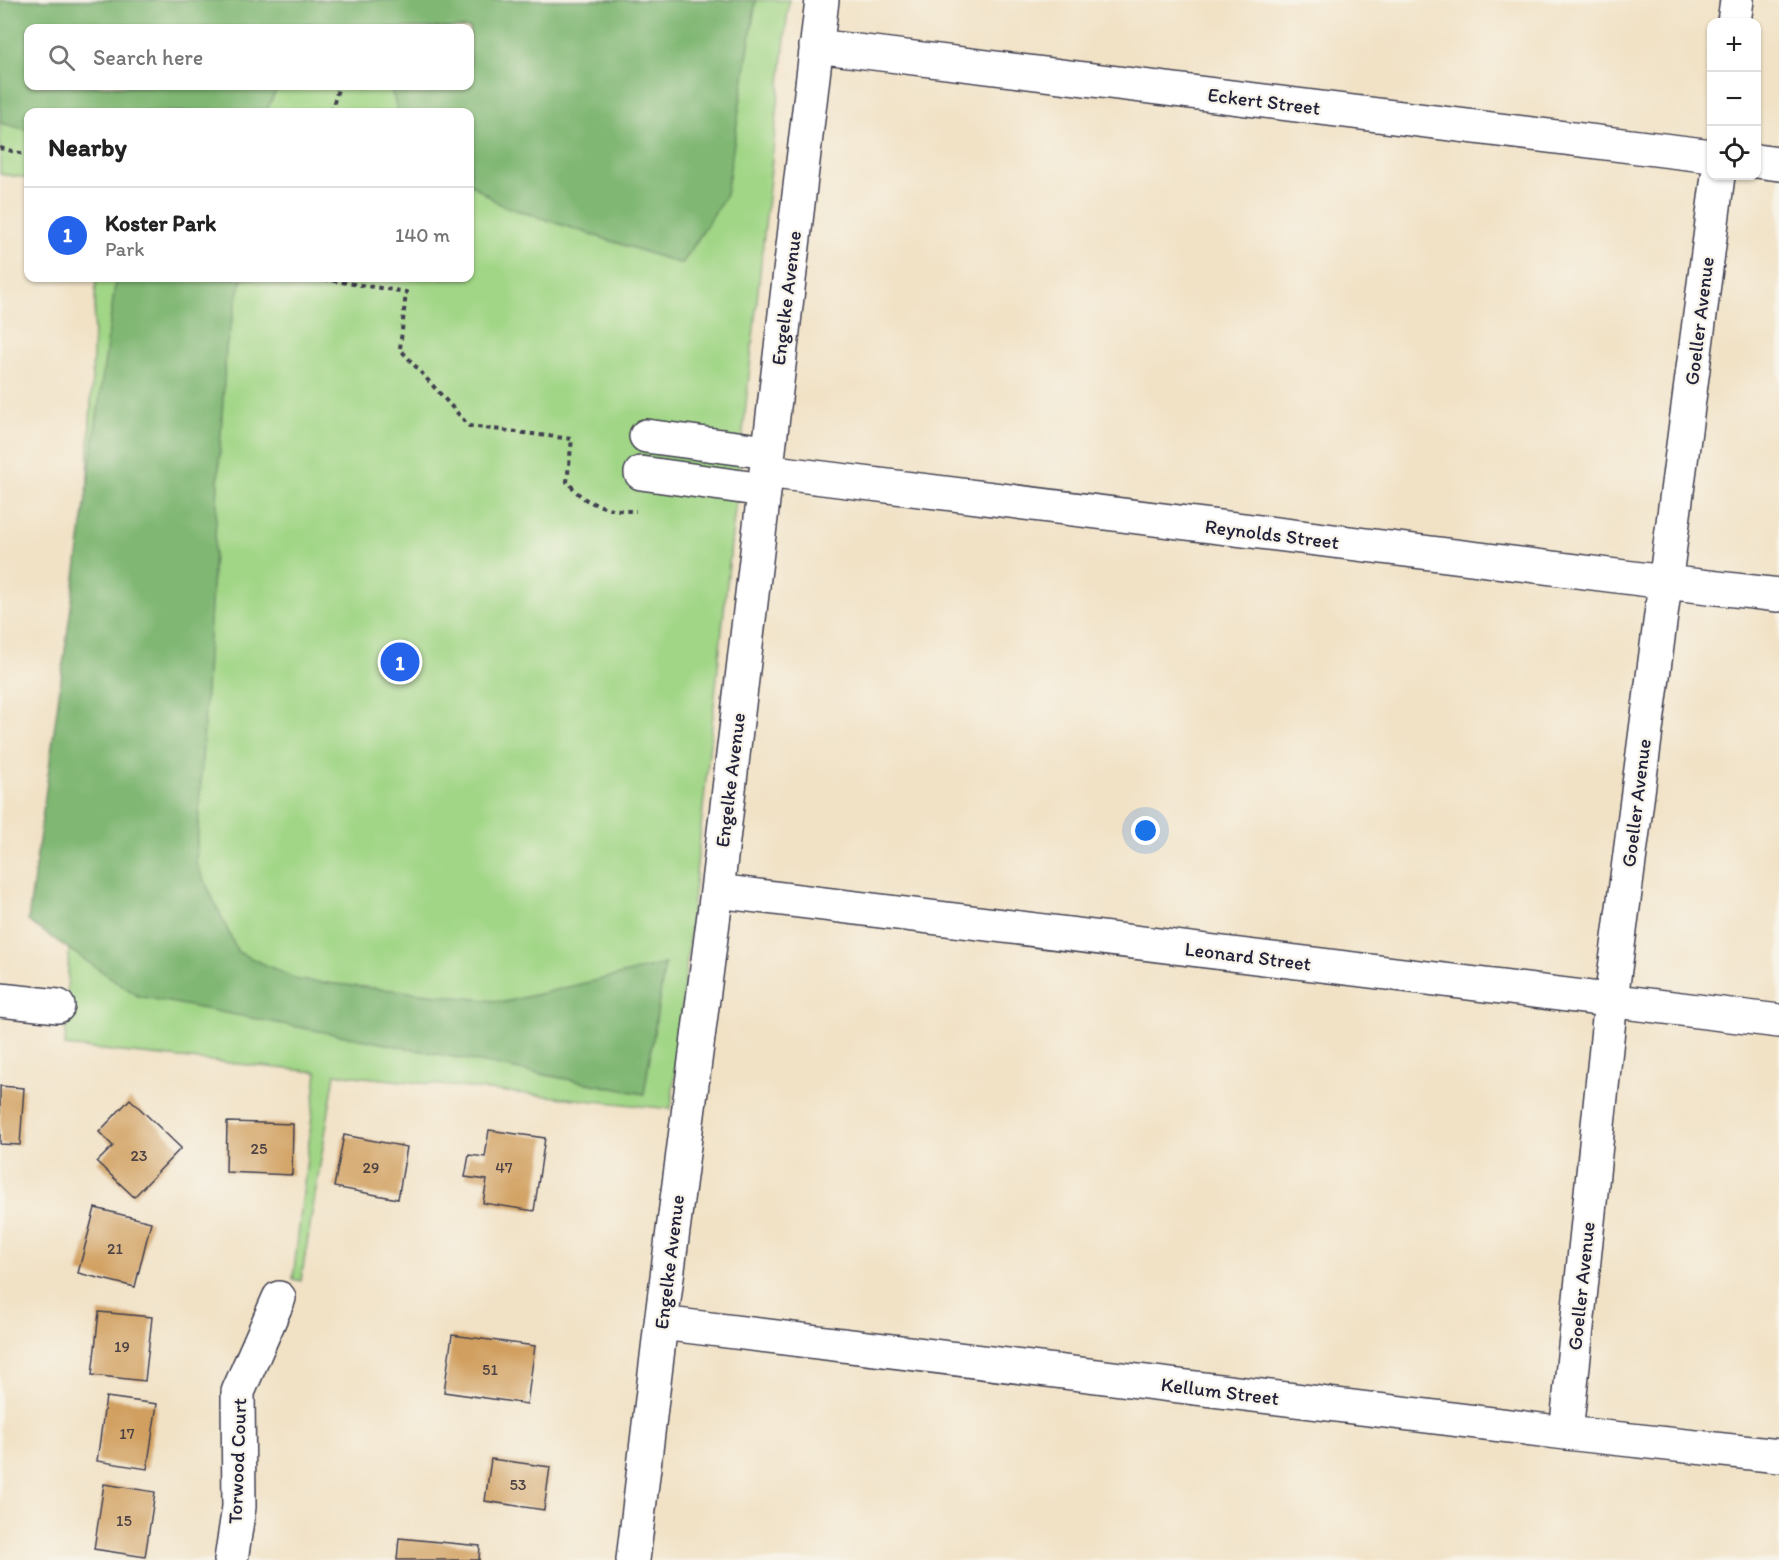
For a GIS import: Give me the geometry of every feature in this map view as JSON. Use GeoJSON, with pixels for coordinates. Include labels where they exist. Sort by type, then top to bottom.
{"type":"FeatureCollection","features":[{"type":"Feature","properties":{"kind":"street","name":"Engelke Avenue"},"geometry":{"type":"LineString","coordinates":[[633,1560],[717,891],[822,0]]}},
{"type":"Feature","properties":{"kind":"street"},"geometry":{"type":"LineString","coordinates":[[1735,18],[1737,0]]}},
{"type":"Feature","properties":{"kind":"street","name":"Eckert Street"},"geometry":{"type":"LineString","coordinates":[[816,46],[1707,155]]}},
{"type":"Feature","properties":{"kind":"street"},"geometry":{"type":"LineString","coordinates":[[1761,162],[1779,164]]}},
{"type":"Feature","properties":{"kind":"street","name":"Goeller Avenue"},"geometry":{"type":"LineString","coordinates":[[1566,1433],[1611,1000],[1717,180]]}},
{"type":"Feature","properties":{"kind":"street"},"geometry":{"type":"LineString","coordinates":[[646,436],[766,471]]}},
{"type":"Feature","properties":{"kind":"street"},"geometry":{"type":"LineString","coordinates":[[641,473],[766,471]]}},
{"type":"Feature","properties":{"kind":"street","name":"Reynolds Street"},"geometry":{"type":"LineString","coordinates":[[766,471],[1779,595]]}},
{"type":"Feature","properties":{"kind":"street","name":"Leonard Street"},"geometry":{"type":"LineString","coordinates":[[717,891],[1779,1021]]}},
{"type":"Feature","properties":{"kind":"street"},"geometry":{"type":"LineString","coordinates":[[0,1000],[58,1006]]}},
{"type":"Feature","properties":{"kind":"street","name":"Torwood Court"},"geometry":{"type":"LineString","coordinates":[[231,1560],[238,1507],[238,1392],[279,1298]]}},
{"type":"Feature","properties":{"kind":"street","name":"Kellum Street"},"geometry":{"type":"LineString","coordinates":[[661,1323],[1566,1433],[1779,1456]]}},
{"type":"Feature","properties":{"kind":"path"},"geometry":{"type":"LineString","coordinates":[[332,108],[338,90]]}},
{"type":"Feature","properties":{"kind":"path"},"geometry":{"type":"LineString","coordinates":[[0,148],[24,154]]}},
{"type":"Feature","properties":{"kind":"path"},"geometry":{"type":"LineString","coordinates":[[341,282],[406,292],[400,349],[469,426],[572,439],[567,482],[583,498],[602,506],[622,511],[644,512]]}},
{"type":"Feature","properties":{"kind":"green space"},"geometry":{"type":"Polygon","coordinates":[[[0,0],[789,0],[671,1109],[335,1074],[301,1281],[293,1279],[317,1072],[65,1046],[96,282],[474,282],[474,108],[24,108],[24,177],[0,174],[0,0]]]}},
{"type":"Feature","properties":{"kind":"green space"},"geometry":{"type":"Polygon","coordinates":[[[0,0],[756,0],[726,195],[682,264],[501,205],[474,186],[474,108],[397,108],[391,90],[474,90],[474,24],[24,24],[24,90],[276,90],[268,108],[24,108],[24,129],[0,123],[0,0]]]}},
{"type":"Feature","properties":{"kind":"green space"},"geometry":{"type":"Polygon","coordinates":[[[115,282],[241,282],[226,347],[196,863],[238,952],[298,980],[505,1002],[665,964],[644,1094],[138,996],[28,921],[115,282]]]}},
{"type":"Feature","properties":{"kind":"building"},"geometry":{"type":"Polygon","coordinates":[[[0,1086],[24,1088],[20,1145],[0,1144],[0,1086]]]}},
{"type":"Feature","properties":{"kind":"building"},"geometry":{"type":"Polygon","coordinates":[[[130,1099],[181,1148],[134,1197],[97,1162],[113,1146],[99,1132],[130,1099]]]}},
{"type":"Feature","properties":{"kind":"building"},"geometry":{"type":"Polygon","coordinates":[[[227,1122],[293,1124],[292,1175],[226,1172],[227,1122]]]}},
{"type":"Feature","properties":{"kind":"building"},"geometry":{"type":"Polygon","coordinates":[[[489,1130],[545,1138],[534,1211],[483,1203],[487,1180],[465,1177],[469,1155],[485,1157],[489,1130]]]}},
{"type":"Feature","properties":{"kind":"building"},"geometry":{"type":"Polygon","coordinates":[[[344,1135],[407,1147],[398,1199],[334,1187],[344,1135]]]}},
{"type":"Feature","properties":{"kind":"building"},"geometry":{"type":"Polygon","coordinates":[[[95,1208],[151,1222],[135,1287],[78,1273],[95,1208]]]}},
{"type":"Feature","properties":{"kind":"building"},"geometry":{"type":"Polygon","coordinates":[[[99,1312],[152,1317],[145,1381],[92,1375],[99,1312]]]}},
{"type":"Feature","properties":{"kind":"building"},"geometry":{"type":"Polygon","coordinates":[[[452,1335],[535,1346],[527,1404],[444,1392],[452,1335]]]}},
{"type":"Feature","properties":{"kind":"building"},"geometry":{"type":"Polygon","coordinates":[[[106,1397],[157,1404],[147,1469],[97,1461],[106,1397]]]}},
{"type":"Feature","properties":{"kind":"building"},"geometry":{"type":"Polygon","coordinates":[[[491,1459],[550,1467],[544,1510],[485,1501],[491,1459]]]}},
{"type":"Feature","properties":{"kind":"building"},"geometry":{"type":"Polygon","coordinates":[[[104,1484],[155,1492],[145,1557],[94,1549],[104,1484]]]}},
{"type":"Feature","properties":{"kind":"building"},"geometry":{"type":"Polygon","coordinates":[[[399,1538],[480,1546],[479,1560],[397,1560],[399,1538]]]}},
{"type":"Feature","properties":{"kind":"place","name":"Koster Park"},"geometry":{"type":"Point","coordinates":[400,662]}}]}
